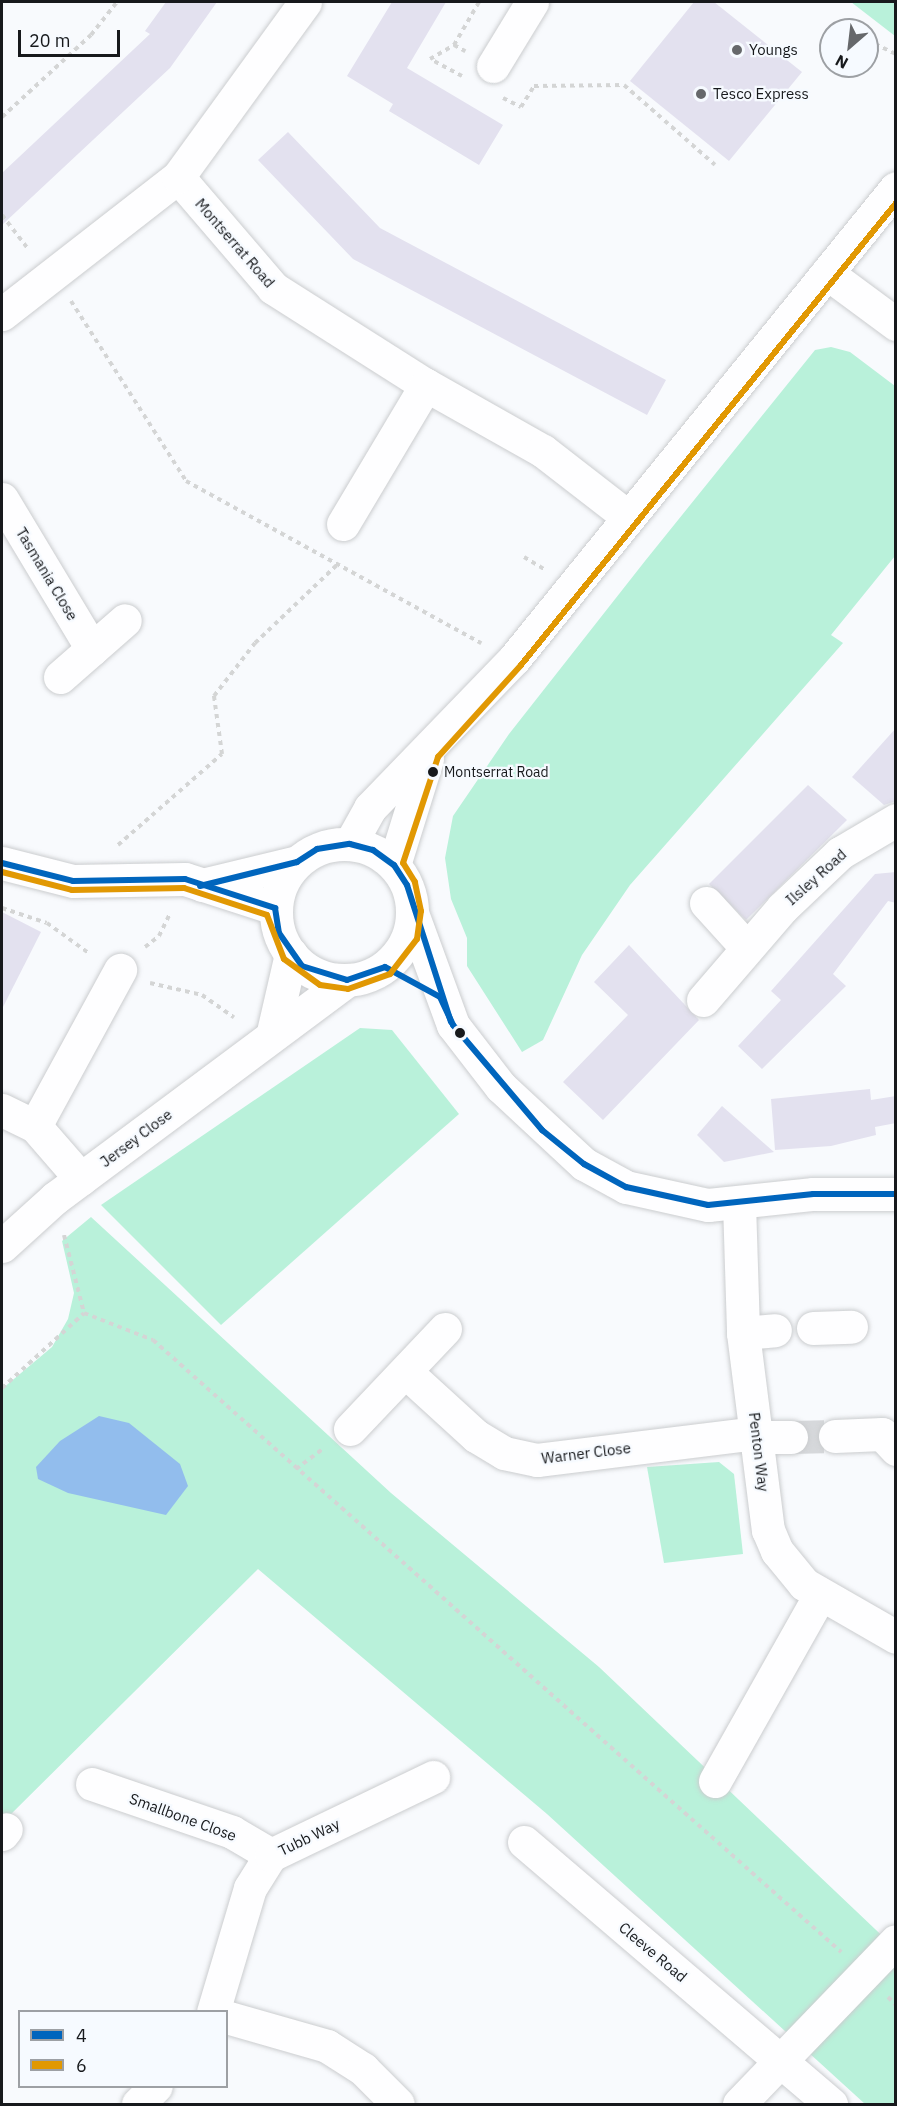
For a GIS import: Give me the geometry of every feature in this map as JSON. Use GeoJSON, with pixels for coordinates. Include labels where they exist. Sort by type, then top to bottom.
{"type":"FeatureCollection","features":[{"type":"Feature","properties":{"kind":"street"},"geometry":{"type":"LineString","coordinates":[[2,315],[178,177],[305,2]]}},
{"type":"Feature","properties":{"kind":"street"},"geometry":{"type":"LineString","coordinates":[[485,79],[532,2]]}},
{"type":"Feature","properties":{"kind":"street","name":"Montserrat Road"},"geometry":{"type":"LineString","coordinates":[[178,177],[273,288],[426,386],[543,451],[628,517]]}},
{"type":"Feature","properties":{"kind":"street"},"geometry":{"type":"LineString","coordinates":[[350,844],[370,808],[430,752],[514,659],[896,188]]}},
{"type":"Feature","properties":{"kind":"street"},"geometry":{"type":"LineString","coordinates":[[827,273],[896,324]]}},
{"type":"Feature","properties":{"kind":"street"},"geometry":{"type":"LineString","coordinates":[[343,524],[426,386]]}},
{"type":"Feature","properties":{"kind":"street","name":"Tasmania Close"},"geometry":{"type":"LineString","coordinates":[[2,499],[92,649]]}},
{"type":"Feature","properties":{"kind":"street"},"geometry":{"type":"LineString","coordinates":[[60,677],[125,620]]}},
{"type":"Feature","properties":{"kind":"street"},"geometry":{"type":"LineString","coordinates":[[394,865],[400,831],[430,752]]}},
{"type":"Feature","properties":{"kind":"street","name":"Ilsley Road"},"geometry":{"type":"LineString","coordinates":[[703,1000],[746,947],[840,853],[896,820]]}},
{"type":"Feature","properties":{"kind":"street"},"geometry":{"type":"LineString","coordinates":[[2,863],[73,881],[192,883],[297,862],[317,849],[350,844],[372,850],[394,865],[407,885],[412,913],[440,997],[453,1025],[501,1087],[584,1164],[626,1187],[669,1200],[739,1203],[813,1194],[896,1194]]}},
{"type":"Feature","properties":{"kind":"street"},"geometry":{"type":"LineString","coordinates":[[297,862],[281,885],[275,908],[279,933],[291,954],[324,977],[347,980],[385,967],[408,936],[412,913]]}},
{"type":"Feature","properties":{"kind":"street"},"geometry":{"type":"LineString","coordinates":[[192,883],[275,908]]}},
{"type":"Feature","properties":{"kind":"street"},"geometry":{"type":"LineString","coordinates":[[706,903],[746,947]]}},
{"type":"Feature","properties":{"kind":"street"},"geometry":{"type":"LineString","coordinates":[[273,1032],[291,954]]}},
{"type":"Feature","properties":{"kind":"street"},"geometry":{"type":"LineString","coordinates":[[35,1126],[129,960]]}},
{"type":"Feature","properties":{"kind":"street"},"geometry":{"type":"LineString","coordinates":[[385,967],[440,997]]}},
{"type":"Feature","properties":{"kind":"street","name":"Jersey Close"},"geometry":{"type":"LineString","coordinates":[[2,1246],[55,1198],[273,1032],[347,980]]}},
{"type":"Feature","properties":{"kind":"street"},"geometry":{"type":"LineString","coordinates":[[2,1110],[35,1126],[81,1179]]}},
{"type":"Feature","properties":{"kind":"street","name":"Penton Way"},"geometry":{"type":"LineString","coordinates":[[739,1203],[742,1333],[768,1530],[788,1567],[820,1595],[896,1637]]}},
{"type":"Feature","properties":{"kind":"street"},"geometry":{"type":"LineString","coordinates":[[813,1328],[851,1327]]}},
{"type":"Feature","properties":{"kind":"street"},"geometry":{"type":"LineString","coordinates":[[350,1429],[408,1374],[445,1329]]}},
{"type":"Feature","properties":{"kind":"street"},"geometry":{"type":"LineString","coordinates":[[742,1333],[775,1330]]}},
{"type":"Feature","properties":{"kind":"street","name":"Warner Close"},"geometry":{"type":"LineString","coordinates":[[408,1374],[476,1436],[504,1453],[537,1460],[757,1435],[791,1437]]}},
{"type":"Feature","properties":{"kind":"street"},"geometry":{"type":"LineString","coordinates":[[835,1436],[882,1434],[896,1449]]}},
{"type":"Feature","properties":{"kind":"street"},"geometry":{"type":"LineString","coordinates":[[715,1781],[820,1595]]}},
{"type":"Feature","properties":{"kind":"street","name":"Tubb Way"},"geometry":{"type":"LineString","coordinates":[[214,2010],[250,1888],[271,1855],[433,1777]]}},
{"type":"Feature","properties":{"kind":"street","name":"Smallbone Close"},"geometry":{"type":"LineString","coordinates":[[92,1784],[232,1832],[271,1855]]}},
{"type":"Feature","properties":{"kind":"street","name":"Cleeve Road"},"geometry":{"type":"LineString","coordinates":[[524,1842],[831,2104]]}},
{"type":"Feature","properties":{"kind":"street"},"geometry":{"type":"LineString","coordinates":[[739,2104],[782,2062],[896,1941]]}},
{"type":"Feature","properties":{"kind":"street"},"geometry":{"type":"LineString","coordinates":[[228,2018],[327,2046],[363,2069],[398,2104]]}},
{"type":"Feature","properties":{"kind":"street"},"geometry":{"type":"LineString","coordinates":[[138,2104],[154,2088]]}},
{"type":"Feature","properties":{"kind":"path"},"geometry":{"type":"LineString","coordinates":[[2,117],[91,35],[117,2]]}},
{"type":"Feature","properties":{"kind":"path"},"geometry":{"type":"LineString","coordinates":[[479,2],[454,45],[430,59],[485,79]]}},
{"type":"Feature","properties":{"kind":"path"},"geometry":{"type":"LineString","coordinates":[[454,45],[485,79],[521,107],[534,86],[624,86],[715,165]]}},
{"type":"Feature","properties":{"kind":"path"},"geometry":{"type":"LineString","coordinates":[[879,46],[896,54]]}},
{"type":"Feature","properties":{"kind":"path"},"geometry":{"type":"LineString","coordinates":[[2,214],[36,260]]}},
{"type":"Feature","properties":{"kind":"path"},"geometry":{"type":"LineString","coordinates":[[70,300],[186,481],[482,644]]}},
{"type":"Feature","properties":{"kind":"path"},"geometry":{"type":"LineString","coordinates":[[524,557],[550,572]]}},
{"type":"Feature","properties":{"kind":"path"},"geometry":{"type":"LineString","coordinates":[[110,851],[222,754],[214,696],[255,643],[337,565]]}},
{"type":"Feature","properties":{"kind":"path"},"geometry":{"type":"LineString","coordinates":[[129,960],[159,936],[192,883]]}},
{"type":"Feature","properties":{"kind":"path"},"geometry":{"type":"LineString","coordinates":[[55,1198],[84,1313]]}},
{"type":"Feature","properties":{"kind":"path"},"geometry":{"type":"LineString","coordinates":[[2,1388],[84,1313]]}},
{"type":"Feature","properties":{"kind":"path"},"geometry":{"type":"LineString","coordinates":[[84,1313],[153,1340],[865,1974],[896,2005]]}},
{"type":"Feature","properties":{"kind":"green space"},"geometry":{"type":"Polygon","coordinates":[[[851,2],[895,2],[895,36],[879,24],[879,18],[872,18],[851,2]]]}},
{"type":"Feature","properties":{"kind":"green space"},"geometry":{"type":"Polygon","coordinates":[[[831,347],[850,352],[895,386],[895,556],[831,635],[843,643],[630,885],[582,955],[543,1040],[522,1052],[467,966],[467,938],[451,899],[445,858],[453,816],[509,734],[815,350],[831,347]]]}},
{"type":"Feature","properties":{"kind":"green space"},"geometry":{"type":"Polygon","coordinates":[[[360,1028],[392,1030],[459,1114],[221,1325],[101,1205],[360,1028]]]}},
{"type":"Feature","properties":{"kind":"green space"},"geometry":{"type":"Polygon","coordinates":[[[91,1217],[391,1493],[599,1667],[895,1948],[895,2104],[865,2104],[547,1814],[258,1569],[2,1823],[2,1389],[52,1347],[68,1319],[74,1293],[62,1241],[91,1217]]]}},
{"type":"Feature","properties":{"kind":"green space"},"geometry":{"type":"Polygon","coordinates":[[[719,1462],[734,1474],[743,1554],[664,1563],[647,1467],[719,1462]]]}},
{"type":"Feature","properties":{"kind":"water"},"geometry":{"type":"Polygon","coordinates":[[[99,1416],[129,1423],[180,1464],[188,1486],[166,1515],[68,1493],[38,1479],[36,1467],[60,1441],[99,1416]]]}},
{"type":"Feature","properties":{"kind":"building"},"geometry":{"type":"Polygon","coordinates":[[[166,2],[217,2],[170,68],[2,225],[2,173],[150,34],[145,31],[166,2]]]}},
{"type":"Feature","properties":{"kind":"building"},"geometry":{"type":"Polygon","coordinates":[[[392,2],[446,2],[407,68],[503,125],[479,165],[389,111],[393,104],[347,76],[392,2]]]}},
{"type":"Feature","properties":{"kind":"building","name":"Tesco Express"},"geometry":{"type":"Polygon","coordinates":[[[694,2],[714,2],[802,72],[729,161],[630,81],[694,2]]]}},
{"type":"Feature","properties":{"kind":"building"},"geometry":{"type":"Polygon","coordinates":[[[288,132],[380,228],[666,380],[647,415],[353,259],[258,160],[288,132]]]}},
{"type":"Feature","properties":{"kind":"building"},"geometry":{"type":"Polygon","coordinates":[[[896,728],[896,801],[884,805],[852,777],[896,728]]]}},
{"type":"Feature","properties":{"kind":"building"},"geometry":{"type":"Polygon","coordinates":[[[808,785],[847,820],[746,920],[709,884],[808,785]]]}},
{"type":"Feature","properties":{"kind":"building"},"geometry":{"type":"Polygon","coordinates":[[[896,872],[896,903],[888,901],[833,974],[846,986],[762,1069],[738,1046],[781,1000],[771,991],[875,874],[896,872]]]}},
{"type":"Feature","properties":{"kind":"building"},"geometry":{"type":"Polygon","coordinates":[[[2,912],[41,932],[2,1009],[2,912]]]}},
{"type":"Feature","properties":{"kind":"building"},"geometry":{"type":"Polygon","coordinates":[[[629,945],[699,1020],[603,1120],[563,1082],[628,1015],[594,982],[629,945]]]}},
{"type":"Feature","properties":{"kind":"building"},"geometry":{"type":"Polygon","coordinates":[[[870,1089],[871,1100],[896,1096],[896,1123],[875,1127],[876,1135],[831,1146],[775,1150],[771,1099],[870,1089]]]}},
{"type":"Feature","properties":{"kind":"building"},"geometry":{"type":"Polygon","coordinates":[[[722,1106],[774,1152],[724,1162],[697,1135],[722,1106]]]}},
{"type":"Feature","properties":{"kind":"tunnel"},"geometry":{"type":"LineString","coordinates":[[791,1437],[835,1436]]}},
{"type":"Feature","properties":{"kind":"transit line","name":"6"},"geometry":{"type":"LineString","coordinates":[[2,872],[72,890],[184,888],[267,915],[284,959],[320,985],[348,989],[390,974],[417,939],[421,911],[415,882],[403,863],[438,757],[521,665],[896,203]]}},
{"type":"Feature","properties":{"kind":"transit line","name":"4"},"geometry":{"type":"LineString","coordinates":[[200,886],[297,862],[317,849],[350,844],[373,850],[394,865],[407,885],[451,1022]]}},
{"type":"Feature","properties":{"kind":"transit line","name":"4"},"geometry":{"type":"LineString","coordinates":[[2,863],[73,881],[185,879],[275,908],[279,933],[302,966],[347,980],[385,967],[440,997],[453,1025],[542,1130],[584,1164],[626,1187],[708,1205],[813,1194],[896,1194]]}},
{"type":"Feature","properties":{"kind":"place","name":"Youngs"},"geometry":{"type":"Point","coordinates":[737,50]}},
{"type":"Feature","properties":{"kind":"place","name":"Tesco Express"},"geometry":{"type":"Point","coordinates":[701,94]}},
{"type":"Feature","properties":{"kind":"place","name":"Montserrat Road"},"geometry":{"type":"Point","coordinates":[433,772]}}]}
